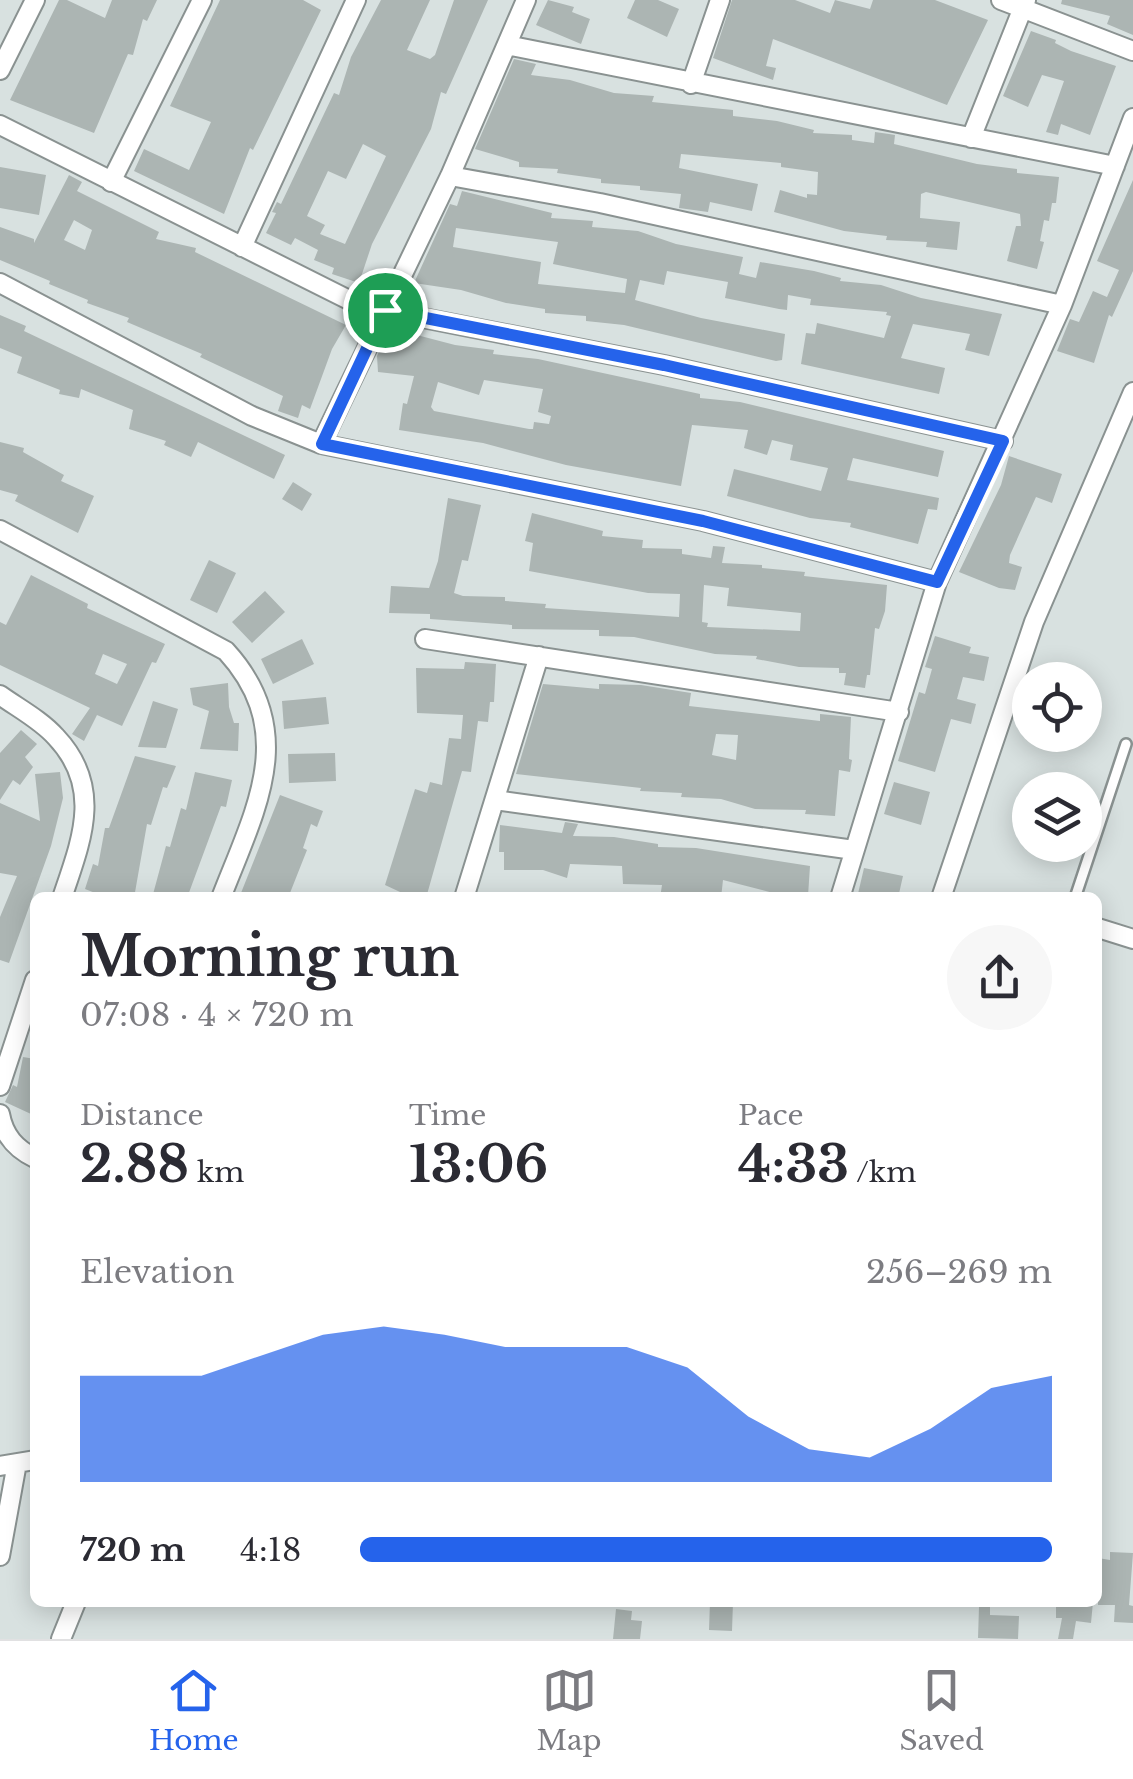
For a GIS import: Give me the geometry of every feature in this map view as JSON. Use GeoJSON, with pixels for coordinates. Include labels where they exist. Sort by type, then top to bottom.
{"type":"FeatureCollection","features":[{"type":"Feature","properties":{"kind":"street"},"geometry":{"type":"LineString","coordinates":[[0,70],[35,0]]}},
{"type":"Feature","properties":{"kind":"street"},"geometry":{"type":"LineString","coordinates":[[111,182],[202,0]]}},
{"type":"Feature","properties":{"kind":"street"},"geometry":{"type":"LineString","coordinates":[[242,247],[356,0]]}},
{"type":"Feature","properties":{"kind":"street"},"geometry":{"type":"LineString","coordinates":[[322,444],[450,176],[526,0]]}},
{"type":"Feature","properties":{"kind":"street"},"geometry":{"type":"LineString","coordinates":[[691,84],[720,0]]}},
{"type":"Feature","properties":{"kind":"street"},"geometry":{"type":"LineString","coordinates":[[1001,0],[1025,4],[1133,51]]}},
{"type":"Feature","properties":{"kind":"street"},"geometry":{"type":"LineString","coordinates":[[971,138],[1025,4]]}},
{"type":"Feature","properties":{"kind":"street"},"geometry":{"type":"LineString","coordinates":[[507,46],[1115,166]]}},
{"type":"Feature","properties":{"kind":"street"},"geometry":{"type":"LineString","coordinates":[[842,892],[937,582],[1062,305],[1133,118]]}},
{"type":"Feature","properties":{"kind":"street"},"geometry":{"type":"LineString","coordinates":[[0,125],[351,301],[664,365],[1003,441]]}},
{"type":"Feature","properties":{"kind":"street"},"geometry":{"type":"LineString","coordinates":[[450,176],[600,203],[1062,305]]}},
{"type":"Feature","properties":{"kind":"street"},"geometry":{"type":"LineString","coordinates":[[0,283],[252,416],[322,444],[703,521],[937,582]]}},
{"type":"Feature","properties":{"kind":"street"},"geometry":{"type":"LineString","coordinates":[[943,892],[1034,622],[1133,392]]}},
{"type":"Feature","properties":{"kind":"street"},"geometry":{"type":"LineString","coordinates":[[0,530],[226,651],[245,672],[262,706],[268,741],[261,794],[223,892]]}},
{"type":"Feature","properties":{"kind":"street"},"geometry":{"type":"LineString","coordinates":[[425,639],[899,712]]}},
{"type":"Feature","properties":{"kind":"street"},"geometry":{"type":"LineString","coordinates":[[466,892],[539,656]]}},
{"type":"Feature","properties":{"kind":"street"},"geometry":{"type":"LineString","coordinates":[[0,694],[57,737],[84,784],[87,808],[83,834],[64,892]]}},
{"type":"Feature","properties":{"kind":"street"},"geometry":{"type":"LineString","coordinates":[[496,800],[854,850]]}},
{"type":"Feature","properties":{"kind":"street"},"geometry":{"type":"LineString","coordinates":[[1102,929],[1133,939]]}},
{"type":"Feature","properties":{"kind":"street"},"geometry":{"type":"LineString","coordinates":[[0,1086],[30,995]]}},
{"type":"Feature","properties":{"kind":"street"},"geometry":{"type":"LineString","coordinates":[[0,1114],[2,1126],[18,1150],[30,1156]]}},
{"type":"Feature","properties":{"kind":"street"},"geometry":{"type":"LineString","coordinates":[[0,1556],[17,1463]]}},
{"type":"Feature","properties":{"kind":"street"},"geometry":{"type":"LineString","coordinates":[[62,1639],[74,1607]]}},
{"type":"Feature","properties":{"kind":"lane"},"geometry":{"type":"LineString","coordinates":[[1077,892],[1126,744]]}},
{"type":"Feature","properties":{"kind":"building"},"geometry":{"type":"Polygon","coordinates":[[[59,0],[105,18],[112,0],[157,0],[147,21],[143,19],[133,55],[128,54],[94,133],[10,100],[59,0]]]}},
{"type":"Feature","properties":{"kind":"building"},"geometry":{"type":"Polygon","coordinates":[[[220,0],[303,0],[321,10],[253,150],[250,148],[224,214],[134,171],[144,149],[189,170],[211,122],[170,106],[220,0]]]}},
{"type":"Feature","properties":{"kind":"building"},"geometry":{"type":"Polygon","coordinates":[[[381,0],[430,0],[407,50],[430,59],[435,55],[454,0],[488,0],[446,94],[441,92],[431,129],[372,244],[359,283],[332,274],[334,268],[314,260],[318,250],[295,238],[291,245],[266,233],[276,213],[272,212],[277,202],[281,204],[334,93],[339,95],[351,57],[381,0]],[[363,144],[346,179],[328,171],[307,216],[325,225],[320,234],[345,244],[386,156],[363,144]]]}},
{"type":"Feature","properties":{"kind":"building"},"geometry":{"type":"Polygon","coordinates":[[[548,0],[574,7],[572,12],[590,19],[581,44],[536,25],[548,0]]]}},
{"type":"Feature","properties":{"kind":"building"},"geometry":{"type":"Polygon","coordinates":[[[635,0],[658,0],[679,9],[667,37],[627,18],[635,0]]]}},
{"type":"Feature","properties":{"kind":"building"},"geometry":{"type":"Polygon","coordinates":[[[732,0],[795,0],[830,13],[835,0],[870,9],[873,0],[935,0],[988,20],[947,105],[773,39],[766,66],[776,68],[773,80],[713,58],[732,0]]]}},
{"type":"Feature","properties":{"kind":"building"},"geometry":{"type":"Polygon","coordinates":[[[1062,0],[1133,0],[1133,35],[1107,24],[1110,16],[1061,4],[1062,0]]]}},
{"type":"Feature","properties":{"kind":"building"},"geometry":{"type":"Polygon","coordinates":[[[1031,31],[1056,40],[1055,43],[1071,51],[1116,66],[1090,135],[1061,124],[1058,135],[1046,132],[1064,81],[1042,75],[1028,107],[1003,96],[1031,31]]]}},
{"type":"Feature","properties":{"kind":"building"},"geometry":{"type":"Polygon","coordinates":[[[514,59],[536,64],[531,75],[570,80],[614,93],[654,96],[652,102],[733,110],[733,116],[777,121],[814,130],[813,133],[852,135],[852,140],[874,143],[875,132],[895,135],[894,144],[977,164],[1017,169],[1017,173],[1059,177],[1056,203],[1052,203],[1049,221],[1044,220],[1040,241],[1044,242],[1037,269],[1007,261],[1016,226],[1021,226],[1020,214],[926,192],[921,194],[920,218],[960,222],[957,250],[926,247],[927,242],[886,240],[887,236],[844,231],[774,212],[780,190],[807,198],[807,194],[817,195],[818,172],[781,167],[781,163],[681,154],[679,168],[758,184],[752,211],[710,202],[708,212],[679,208],[681,194],[601,183],[601,179],[557,173],[558,169],[519,167],[519,162],[475,149],[514,59]]]}},
{"type":"Feature","properties":{"kind":"building"},"geometry":{"type":"Polygon","coordinates":[[[0,167],[46,175],[39,215],[0,208],[0,167]]]}},
{"type":"Feature","properties":{"kind":"building"},"geometry":{"type":"Polygon","coordinates":[[[69,175],[82,182],[77,191],[159,232],[156,239],[196,248],[195,252],[346,325],[332,349],[310,409],[302,405],[298,418],[278,411],[283,396],[200,357],[202,354],[127,322],[129,318],[87,303],[88,300],[49,284],[50,281],[0,260],[0,227],[34,239],[34,243],[69,175]],[[74,220],[64,240],[85,250],[92,230],[74,220]]]}},
{"type":"Feature","properties":{"kind":"building"},"geometry":{"type":"Polygon","coordinates":[[[1133,180],[1133,271],[1112,317],[1109,315],[1094,363],[1057,351],[1070,319],[1079,322],[1093,291],[1107,297],[1119,270],[1097,261],[1133,180]]]}},
{"type":"Feature","properties":{"kind":"building"},"geometry":{"type":"Polygon","coordinates":[[[462,191],[552,213],[551,218],[593,221],[592,227],[638,231],[676,244],[743,257],[739,274],[756,278],[760,262],[1002,314],[989,356],[965,350],[970,334],[913,324],[901,358],[945,368],[939,394],[801,364],[806,333],[815,334],[817,323],[884,338],[891,316],[887,312],[810,305],[811,299],[788,295],[787,310],[779,309],[725,298],[728,282],[667,271],[664,285],[640,280],[635,300],[785,334],[782,360],[776,361],[624,325],[586,321],[586,316],[545,313],[545,309],[414,283],[450,204],[457,206],[462,191]],[[456,228],[453,247],[541,262],[538,284],[625,293],[627,279],[553,264],[558,242],[456,228]]]}},
{"type":"Feature","properties":{"kind":"building"},"geometry":{"type":"Polygon","coordinates":[[[0,315],[26,326],[24,331],[285,455],[274,479],[198,442],[191,457],[164,445],[166,441],[129,429],[133,410],[81,389],[79,398],[59,394],[60,390],[17,373],[22,357],[0,348],[0,315]]]}},
{"type":"Feature","properties":{"kind":"building"},"geometry":{"type":"Polygon","coordinates":[[[390,328],[455,345],[494,350],[493,354],[538,359],[700,394],[700,398],[740,402],[944,451],[938,477],[853,458],[847,480],[939,498],[937,510],[928,509],[918,544],[850,527],[851,523],[810,518],[727,496],[734,469],[821,491],[828,468],[790,460],[793,445],[772,440],[767,455],[744,448],[748,430],[692,425],[681,486],[566,465],[483,443],[399,430],[403,403],[407,404],[414,376],[378,372],[377,356],[390,328]],[[484,380],[479,395],[438,382],[431,407],[434,411],[533,429],[534,422],[549,424],[551,416],[538,412],[543,389],[484,380]]]}},
{"type":"Feature","properties":{"kind":"building"},"geometry":{"type":"Polygon","coordinates":[[[0,442],[24,448],[23,452],[64,475],[61,481],[94,496],[78,533],[15,501],[18,495],[0,490],[0,442]]]}},
{"type":"Feature","properties":{"kind":"building"},"geometry":{"type":"Polygon","coordinates":[[[1009,456],[1062,474],[1052,503],[1036,497],[1010,555],[1009,563],[1022,567],[1015,590],[959,572],[1001,485],[1009,456]]]}},
{"type":"Feature","properties":{"kind":"building"},"geometry":{"type":"Polygon","coordinates":[[[293,482],[312,494],[302,511],[282,499],[293,482]]]}},
{"type":"Feature","properties":{"kind":"building"},"geometry":{"type":"Polygon","coordinates":[[[448,498],[481,505],[468,561],[462,560],[454,593],[463,596],[505,597],[505,601],[546,604],[545,608],[679,617],[680,594],[648,593],[529,571],[533,543],[525,541],[532,513],[603,531],[602,536],[643,540],[642,548],[682,549],[682,554],[711,558],[713,546],[725,547],[722,563],[762,565],[805,572],[804,576],[887,585],[885,611],[879,629],[875,628],[865,688],[844,685],[846,673],[839,673],[839,668],[799,667],[756,659],[757,656],[715,654],[634,637],[599,636],[599,630],[512,629],[512,625],[430,619],[430,614],[389,613],[391,586],[429,588],[438,561],[448,498]],[[704,585],[702,622],[708,623],[707,627],[800,631],[801,613],[727,606],[729,588],[704,585]]]}},
{"type":"Feature","properties":{"kind":"building"},"geometry":{"type":"Polygon","coordinates":[[[209,560],[236,573],[217,613],[190,600],[209,560]]]}},
{"type":"Feature","properties":{"kind":"building"},"geometry":{"type":"Polygon","coordinates":[[[31,575],[88,604],[87,608],[165,644],[156,663],[152,662],[122,726],[97,715],[84,741],[72,734],[90,708],[0,665],[0,622],[6,625],[31,575]],[[103,654],[95,674],[117,684],[127,664],[103,654]]]}},
{"type":"Feature","properties":{"kind":"building"},"geometry":{"type":"Polygon","coordinates":[[[265,591],[285,612],[252,643],[232,622],[265,591]]]}},
{"type":"Feature","properties":{"kind":"building"},"geometry":{"type":"Polygon","coordinates":[[[935,636],[971,647],[969,653],[989,657],[984,681],[963,677],[957,699],[976,704],[971,724],[951,719],[935,772],[898,761],[919,692],[925,694],[932,669],[925,667],[935,636]]]}},
{"type":"Feature","properties":{"kind":"building"},"geometry":{"type":"Polygon","coordinates":[[[302,639],[314,664],[273,684],[261,659],[302,639]]]}},
{"type":"Feature","properties":{"kind":"building"},"geometry":{"type":"Polygon","coordinates":[[[465,662],[496,664],[494,702],[490,702],[488,722],[478,721],[471,772],[462,771],[428,892],[400,892],[385,885],[415,789],[427,793],[430,782],[442,785],[449,738],[461,739],[463,715],[417,713],[416,668],[464,669],[465,662]]]}},
{"type":"Feature","properties":{"kind":"building"},"geometry":{"type":"Polygon","coordinates":[[[228,683],[229,707],[234,723],[239,723],[238,751],[200,749],[209,711],[193,705],[190,688],[228,683]]]}},
{"type":"Feature","properties":{"kind":"building"},"geometry":{"type":"Polygon","coordinates":[[[543,684],[599,689],[599,684],[641,685],[691,693],[689,706],[820,721],[820,714],[851,717],[852,760],[850,772],[839,770],[835,816],[805,814],[806,810],[755,809],[721,799],[681,797],[682,793],[516,774],[543,684]],[[716,734],[712,755],[736,760],[738,735],[716,734]]]}},
{"type":"Feature","properties":{"kind":"building"},"geometry":{"type":"Polygon","coordinates":[[[326,697],[329,724],[284,729],[282,701],[326,697]]]}},
{"type":"Feature","properties":{"kind":"building"},"geometry":{"type":"Polygon","coordinates":[[[153,701],[178,709],[166,748],[138,747],[153,701]]]}},
{"type":"Feature","properties":{"kind":"building"},"geometry":{"type":"Polygon","coordinates":[[[21,730],[37,744],[25,757],[33,767],[20,785],[13,780],[0,800],[0,753],[21,730]]]}},
{"type":"Feature","properties":{"kind":"building"},"geometry":{"type":"Polygon","coordinates":[[[335,753],[336,781],[289,783],[288,754],[335,753]]]}},
{"type":"Feature","properties":{"kind":"building"},"geometry":{"type":"Polygon","coordinates":[[[135,756],[176,766],[167,788],[163,787],[151,825],[147,824],[135,892],[85,889],[93,864],[98,866],[105,828],[109,828],[135,756]]]}},
{"type":"Feature","properties":{"kind":"building"},"geometry":{"type":"Polygon","coordinates":[[[60,772],[63,798],[51,846],[34,892],[30,892],[30,904],[9,963],[0,960],[0,917],[17,876],[0,873],[0,803],[40,821],[35,774],[60,772]]]}},
{"type":"Feature","properties":{"kind":"building"},"geometry":{"type":"Polygon","coordinates":[[[195,772],[232,780],[226,807],[221,806],[189,892],[154,892],[181,808],[186,810],[195,772]]]}},
{"type":"Feature","properties":{"kind":"building"},"geometry":{"type":"Polygon","coordinates":[[[894,782],[930,792],[921,825],[884,814],[894,782]]]}},
{"type":"Feature","properties":{"kind":"building"},"geometry":{"type":"Polygon","coordinates":[[[280,795],[323,811],[317,827],[311,824],[303,848],[307,850],[290,892],[241,892],[280,795]]]}},
{"type":"Feature","properties":{"kind":"building"},"geometry":{"type":"Polygon","coordinates":[[[565,822],[578,824],[573,836],[614,837],[658,847],[696,848],[810,866],[808,892],[769,892],[723,880],[722,892],[661,892],[662,885],[623,884],[622,866],[570,864],[567,878],[543,870],[504,870],[504,852],[499,852],[500,825],[562,833],[565,822]]]}},
{"type":"Feature","properties":{"kind":"building"},"geometry":{"type":"Polygon","coordinates":[[[864,868],[903,876],[899,892],[858,892],[864,868]]]}},
{"type":"Feature","properties":{"kind":"building"},"geometry":{"type":"Polygon","coordinates":[[[23,1057],[30,1058],[30,1114],[5,1102],[13,1085],[17,1087],[23,1057]]]}},
{"type":"Feature","properties":{"kind":"building"},"geometry":{"type":"Polygon","coordinates":[[[1110,1552],[1133,1553],[1129,1605],[1133,1606],[1133,1623],[1114,1622],[1115,1605],[1102,1605],[1102,1559],[1110,1560],[1110,1552]]]}},
{"type":"Feature","properties":{"kind":"building"},"geometry":{"type":"Polygon","coordinates":[[[710,1607],[733,1607],[732,1631],[709,1630],[710,1607]]]}},
{"type":"Feature","properties":{"kind":"building"},"geometry":{"type":"Polygon","coordinates":[[[979,1607],[990,1607],[990,1615],[1019,1616],[1018,1639],[978,1638],[979,1607]]]}},
{"type":"Feature","properties":{"kind":"building"},"geometry":{"type":"Polygon","coordinates":[[[1056,1607],[1093,1607],[1091,1623],[1076,1621],[1073,1639],[1058,1639],[1062,1618],[1056,1618],[1056,1607]]]}},
{"type":"Feature","properties":{"kind":"building"},"geometry":{"type":"Polygon","coordinates":[[[616,1609],[632,1611],[631,1620],[642,1621],[640,1639],[613,1639],[616,1609]]]}},
{"type":"Feature","properties":{"kind":"route"},"geometry":{"type":"LineString","coordinates":[[385,310],[664,365],[1003,441],[937,582],[703,521],[322,444],[385,310]]}}]}
